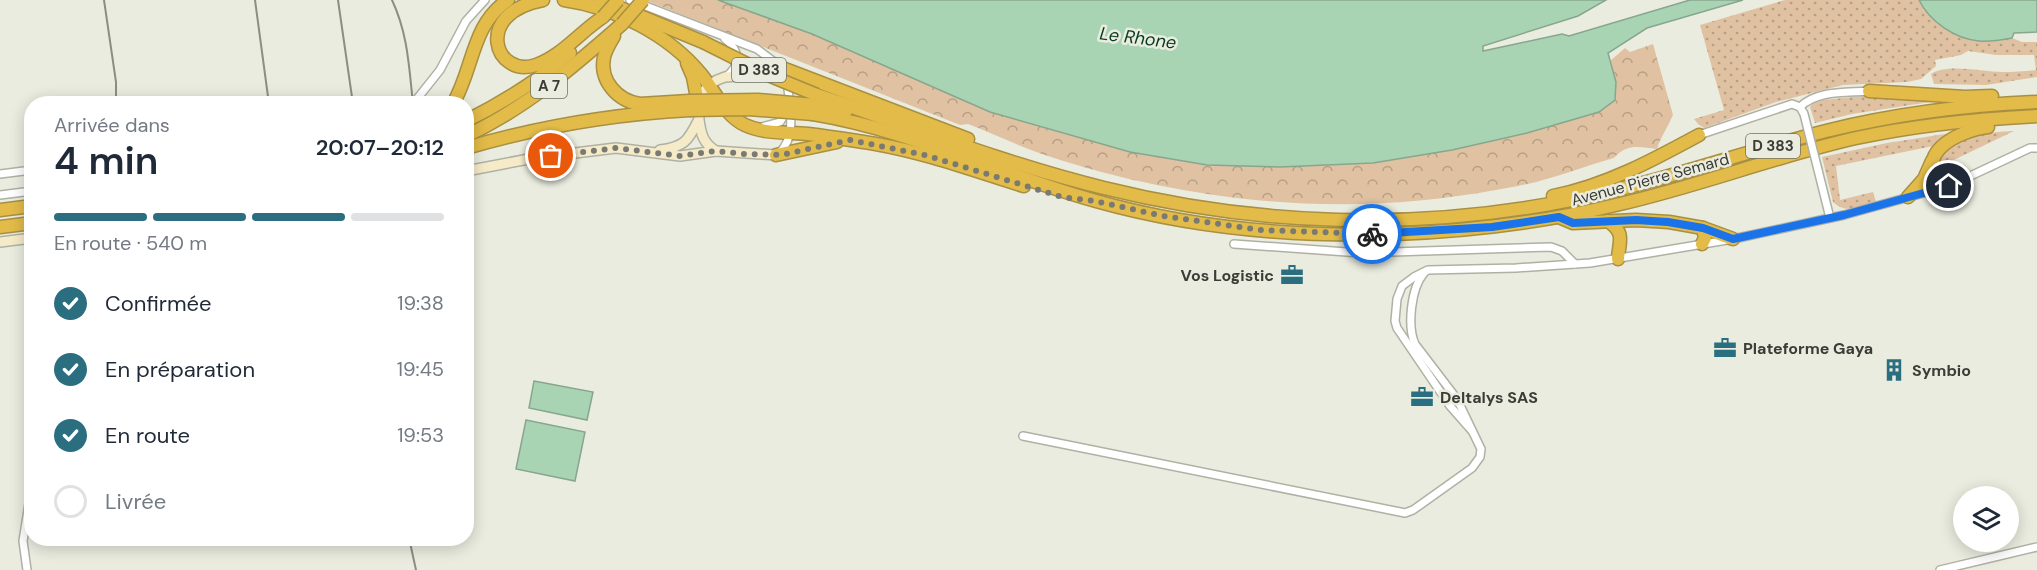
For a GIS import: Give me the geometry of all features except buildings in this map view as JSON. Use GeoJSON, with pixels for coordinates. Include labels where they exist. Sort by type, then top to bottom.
{"type":"FeatureCollection","features":[{"type":"Feature","properties":{"kind":"highway"},"geometry":{"type":"LineString","coordinates":[[457,96],[482,29],[489,16],[508,0]]}},
{"type":"Feature","properties":{"kind":"highway"},"geometry":{"type":"LineString","coordinates":[[543,0],[517,8],[500,24],[498,46],[514,65],[530,66],[549,59],[603,17]]}},
{"type":"Feature","properties":{"kind":"highway"},"geometry":{"type":"LineString","coordinates":[[564,0],[598,8],[638,24],[662,38],[684,57],[734,118],[753,128],[850,140],[925,155],[1062,197],[1095,201]]}},
{"type":"Feature","properties":{"kind":"highway","name":"D 383"},"geometry":{"type":"LineString","coordinates":[[601,0],[703,42],[773,77],[815,105],[849,121],[897,133],[1095,201]]}},
{"type":"Feature","properties":{"kind":"highway","name":"A 7"},"geometry":{"type":"LineString","coordinates":[[474,117],[505,100],[545,73],[595,30],[618,0]]}},
{"type":"Feature","properties":{"kind":"highway","name":"A 7"},"geometry":{"type":"LineString","coordinates":[[474,132],[515,110],[571,70],[622,24],[643,0]]}},
{"type":"Feature","properties":{"kind":"highway"},"geometry":{"type":"LineString","coordinates":[[622,24],[607,48],[604,73],[611,88],[624,100],[636,104],[694,108],[693,77],[684,57]]}},
{"type":"Feature","properties":{"kind":"highway"},"geometry":{"type":"LineString","coordinates":[[785,69],[914,117],[1047,172]]}},
{"type":"Feature","properties":{"kind":"highway"},"geometry":{"type":"LineString","coordinates":[[1869,90],[1965,97],[2000,96],[2013,103]]}},
{"type":"Feature","properties":{"kind":"highway","name":"Avenue Pierre Semard"},"geometry":{"type":"LineString","coordinates":[[1047,172],[1148,199],[1287,218],[1344,221],[1467,216],[1537,206],[1626,189],[1858,124],[1909,114],[2037,102]]}},
{"type":"Feature","properties":{"kind":"highway","name":"D 383"},"geometry":{"type":"LineString","coordinates":[[474,146],[580,123],[635,115],[694,108],[763,109],[815,105],[911,127],[1014,163],[1047,172]]}},
{"type":"Feature","properties":{"kind":"highway","name":"Avenue Pierre Semard"},"geometry":{"type":"LineString","coordinates":[[1095,201],[1163,216],[1261,230],[1347,234],[1448,231],[1559,217],[1641,199],[1803,151],[1856,138],[1952,122],[2037,116]]}},
{"type":"Feature","properties":{"kind":"highway"},"geometry":{"type":"LineString","coordinates":[[1908,197],[1924,179],[1941,145],[1973,129],[1992,126],[2001,118]]}},
{"type":"Feature","properties":{"kind":"highway"},"geometry":{"type":"LineString","coordinates":[[1537,206],[1547,197],[1588,186],[1635,169],[1700,135]]}},
{"type":"Feature","properties":{"kind":"highway"},"geometry":{"type":"LineString","coordinates":[[776,155],[850,140]]}},
{"type":"Feature","properties":{"kind":"highway"},"geometry":{"type":"LineString","coordinates":[[1933,160],[1934,171],[1949,186]]}},
{"type":"Feature","properties":{"kind":"highway"},"geometry":{"type":"LineString","coordinates":[[0,210],[24,207]]}},
{"type":"Feature","properties":{"kind":"highway"},"geometry":{"type":"LineString","coordinates":[[1559,217],[1573,223],[1668,222],[1703,228],[1733,239]]}},
{"type":"Feature","properties":{"kind":"highway"},"geometry":{"type":"LineString","coordinates":[[1608,221],[1619,231],[1621,241],[1618,259]]}},
{"type":"Feature","properties":{"kind":"highway"},"geometry":{"type":"LineString","coordinates":[[0,227],[24,224]]}},
{"type":"Feature","properties":{"kind":"highway"},"geometry":{"type":"LineString","coordinates":[[1702,244],[1705,238],[1703,228]]}},
{"type":"Feature","properties":{"kind":"street"},"geometry":{"type":"LineString","coordinates":[[420,96],[440,70],[466,21],[485,0]]}},
{"type":"Feature","properties":{"kind":"street"},"geometry":{"type":"LineString","coordinates":[[474,169],[534,158],[605,149],[628,148],[680,156],[716,151],[776,155],[786,145],[789,133],[789,102],[785,69],[764,52],[630,0]]}},
{"type":"Feature","properties":{"kind":"street"},"geometry":{"type":"LineString","coordinates":[[721,36],[731,44],[738,57],[735,67],[726,77]]}},
{"type":"Feature","properties":{"kind":"street"},"geometry":{"type":"LineString","coordinates":[[649,151],[673,148],[683,144],[692,134],[694,108],[709,86],[726,77],[768,68],[785,69]]}},
{"type":"Feature","properties":{"kind":"street"},"geometry":{"type":"LineString","coordinates":[[1802,110],[1810,99],[1818,96],[1869,90]]}},
{"type":"Feature","properties":{"kind":"street"},"geometry":{"type":"LineString","coordinates":[[753,128],[780,122],[789,102]]}},
{"type":"Feature","properties":{"kind":"street"},"geometry":{"type":"LineString","coordinates":[[1700,135],[1792,104],[1802,110],[1830,218]]}},
{"type":"Feature","properties":{"kind":"street"},"geometry":{"type":"LineString","coordinates":[[694,108],[704,141],[716,151]]}},
{"type":"Feature","properties":{"kind":"street"},"geometry":{"type":"LineString","coordinates":[[1472,431],[1450,406],[1407,345],[1395,321],[1396,304],[1402,286],[1414,277],[1428,270],[1516,268],[1618,259],[1733,239],[1830,218],[1949,186],[2030,148],[2037,148]]}},
{"type":"Feature","properties":{"kind":"street"},"geometry":{"type":"LineString","coordinates":[[0,174],[24,171]]}},
{"type":"Feature","properties":{"kind":"street"},"geometry":{"type":"LineString","coordinates":[[0,195],[24,192]]}},
{"type":"Feature","properties":{"kind":"street"},"geometry":{"type":"LineString","coordinates":[[0,242],[24,239]]}},
{"type":"Feature","properties":{"kind":"street"},"geometry":{"type":"LineString","coordinates":[[1234,244],[1361,253],[1551,247],[1563,251],[1575,264]]}},
{"type":"Feature","properties":{"kind":"street"},"geometry":{"type":"LineString","coordinates":[[1023,436],[1405,513],[1413,510],[1472,468],[1480,457],[1481,449],[1457,399],[1414,344],[1410,334],[1416,287],[1421,276],[1428,270]]}},
{"type":"Feature","properties":{"kind":"street"},"geometry":{"type":"LineString","coordinates":[[24,535],[27,570]]}},
{"type":"Feature","properties":{"kind":"street"},"geometry":{"type":"LineString","coordinates":[[1940,570],[2037,547]]}},
{"type":"Feature","properties":{"kind":"green space"},"geometry":{"type":"Polygon","coordinates":[[[645,0],[718,0],[812,34],[990,112],[1130,152],[1207,165],[1280,167],[1373,163],[1452,150],[1527,133],[1599,112],[1615,100],[1616,82],[1610,61],[1625,48],[1630,52],[1653,44],[1673,115],[1657,149],[1629,148],[1614,158],[1518,186],[1439,198],[1380,203],[1321,204],[1242,199],[1123,177],[1027,149],[968,124],[960,125],[645,0]]]}},
{"type":"Feature","properties":{"kind":"green space"},"geometry":{"type":"Polygon","coordinates":[[[1785,0],[1919,0],[1924,10],[1981,42],[2012,38],[2022,42],[2037,42],[2037,77],[1986,85],[1934,84],[1931,74],[1946,69],[2002,72],[2036,70],[2034,55],[1996,55],[1968,51],[1961,55],[1935,60],[1936,66],[1921,79],[1907,82],[1843,85],[1776,102],[1704,128],[1698,124],[1694,119],[1724,110],[1700,25],[1785,0]]]}},
{"type":"Feature","properties":{"kind":"green space"},"geometry":{"type":"Polygon","coordinates":[[[1882,94],[1937,101],[1852,114],[1815,123],[1810,107],[1814,101],[1882,94]]]}},
{"type":"Feature","properties":{"kind":"green space"},"geometry":{"type":"Polygon","coordinates":[[[2014,131],[1937,168],[1939,157],[1954,142],[1977,135],[2014,131]]]}},
{"type":"Feature","properties":{"kind":"green space"},"geometry":{"type":"Polygon","coordinates":[[[1951,133],[1933,146],[1836,166],[1840,200],[1873,192],[1876,202],[1849,209],[1833,202],[1822,157],[1887,143],[1951,133]]]}},
{"type":"Feature","properties":{"kind":"water","name":"Le Rhone"},"geometry":{"type":"Polygon","coordinates":[[[718,0],[1606,0],[1578,16],[1483,46],[1483,51],[1562,34],[1569,36],[1690,0],[1743,0],[1647,28],[1608,53],[1616,82],[1615,100],[1599,112],[1527,133],[1452,150],[1373,163],[1280,167],[1207,165],[1130,152],[990,112],[812,34],[718,0]]]}},
{"type":"Feature","properties":{"kind":"water"},"geometry":{"type":"Polygon","coordinates":[[[1919,0],[2037,0],[2037,32],[2014,33],[2012,38],[1995,41],[1970,40],[1952,33],[1936,22],[1919,0]]]}},
{"type":"Feature","properties":{"kind":"water"},"geometry":{"type":"Polygon","coordinates":[[[534,381],[593,392],[587,420],[529,408],[534,381]]]}},
{"type":"Feature","properties":{"kind":"water"},"geometry":{"type":"Polygon","coordinates":[[[526,420],[585,432],[575,481],[516,469],[526,420]]]}},
{"type":"Feature","properties":{"kind":"railway"},"geometry":{"type":"LineString","coordinates":[[104,0],[116,96]]}},
{"type":"Feature","properties":{"kind":"railway"},"geometry":{"type":"LineString","coordinates":[[255,0],[268,96]]}},
{"type":"Feature","properties":{"kind":"railway"},"geometry":{"type":"LineString","coordinates":[[338,0],[352,96]]}},
{"type":"Feature","properties":{"kind":"railway"},"geometry":{"type":"LineString","coordinates":[[392,0],[405,38],[412,96]]}},
{"type":"Feature","properties":{"kind":"railway"},"geometry":{"type":"LineString","coordinates":[[411,546],[416,570]]}},
{"type":"Feature","properties":{"kind":"way so far"},"geometry":{"type":"LineString","coordinates":[[551,156],[616,148],[680,156],[716,151],[781,155],[850,140],[945,160],[999,179],[1062,197],[1095,201],[1163,216],[1261,230],[1372,234]]}},
{"type":"Feature","properties":{"kind":"place","name":"Vos Logistic"},"geometry":{"type":"Point","coordinates":[1292,275]}},
{"type":"Feature","properties":{"kind":"place","name":"Plateforme Gaya"},"geometry":{"type":"Point","coordinates":[1725,348]}},
{"type":"Feature","properties":{"kind":"place","name":"Symbio"},"geometry":{"type":"Point","coordinates":[1894,370]}},
{"type":"Feature","properties":{"kind":"place","name":"Deltalys SAS"},"geometry":{"type":"Point","coordinates":[1422,397]}},
{"type":"Feature","properties":{"kind":"route"},"geometry":{"type":"LineString","coordinates":[[1372,234],[1448,231],[1559,217],[1573,223],[1636,220],[1668,222],[1703,228],[1733,239],[1844,215],[1949,186]]}}]}
